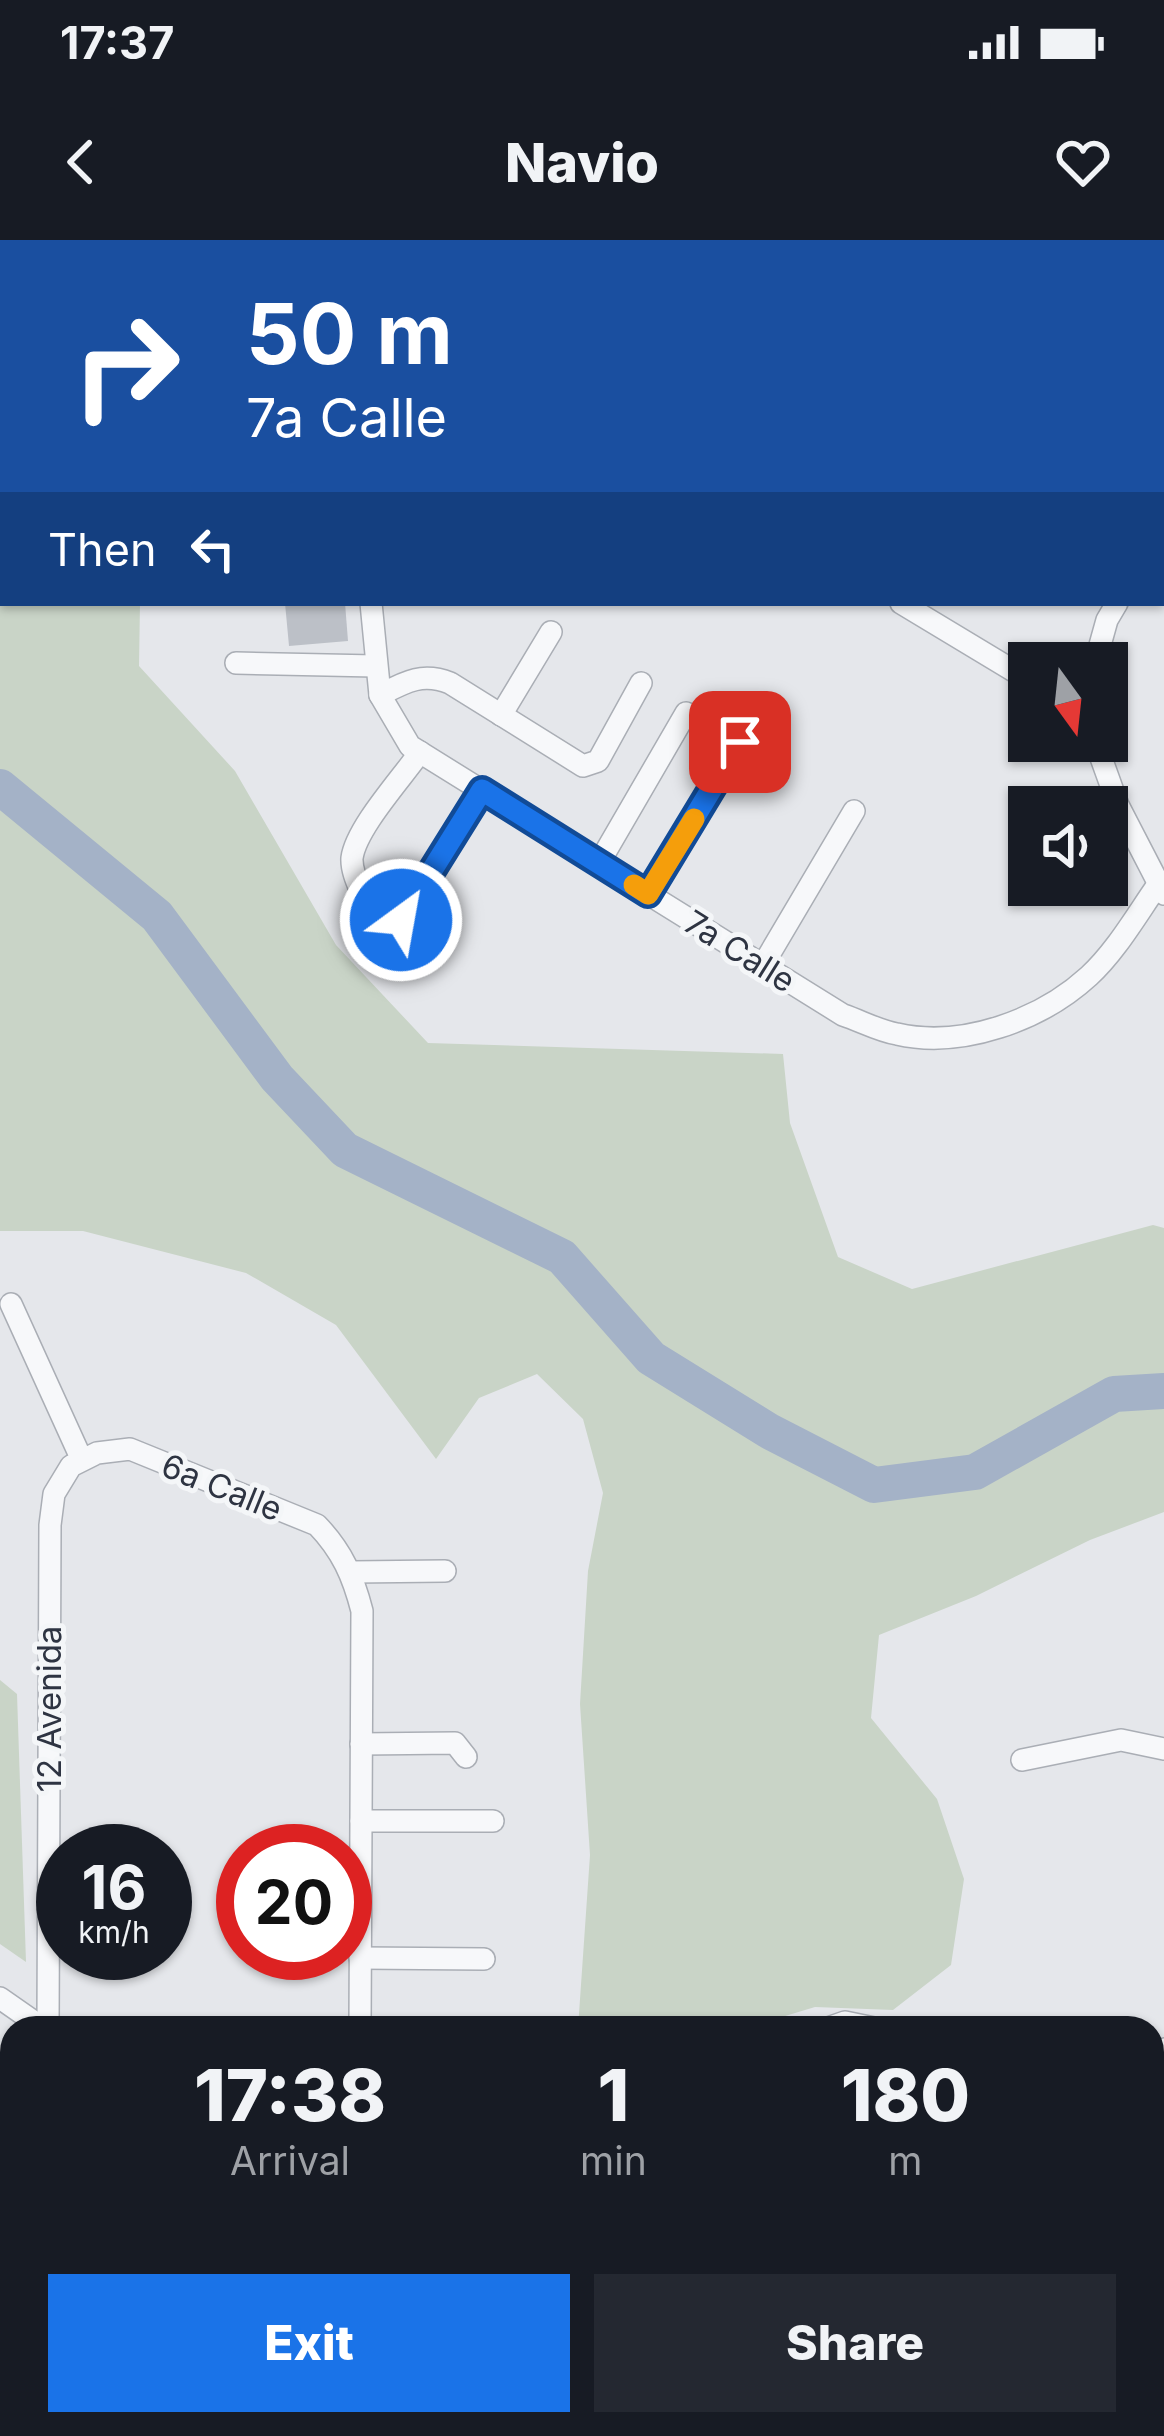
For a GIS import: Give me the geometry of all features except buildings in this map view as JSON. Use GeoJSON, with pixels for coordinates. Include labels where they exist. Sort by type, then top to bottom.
{"type":"FeatureCollection","features":[{"type":"Feature","properties":{"kind":"street"},"geometry":{"type":"LineString","coordinates":[[371,606],[380,694],[409,680],[433,676],[450,682],[583,766],[598,761],[641,682]]}},
{"type":"Feature","properties":{"kind":"street"},"geometry":{"type":"LineString","coordinates":[[906,606],[1008,667]]}},
{"type":"Feature","properties":{"kind":"street"},"geometry":{"type":"LineString","coordinates":[[1101,642],[1115,606]]}},
{"type":"Feature","properties":{"kind":"street"},"geometry":{"type":"LineString","coordinates":[[501,715],[551,632]]}},
{"type":"Feature","properties":{"kind":"street"},"geometry":{"type":"LineString","coordinates":[[236,663],[375,665]]}},
{"type":"Feature","properties":{"kind":"street","name":"7a Calle"},"geometry":{"type":"LineString","coordinates":[[380,694],[410,746],[843,1015],[898,1035],[951,1036],[1001,1026],[1042,1011],[1091,975],[1161,890]]}},
{"type":"Feature","properties":{"kind":"street"},"geometry":{"type":"LineString","coordinates":[[599,863],[686,713]]}},
{"type":"Feature","properties":{"kind":"street"},"geometry":{"type":"LineString","coordinates":[[648,894],[740,742]]}},
{"type":"Feature","properties":{"kind":"street"},"geometry":{"type":"LineString","coordinates":[[366,904],[352,854],[420,752]]}},
{"type":"Feature","properties":{"kind":"street"},"geometry":{"type":"LineString","coordinates":[[1102,762],[1118,806],[1161,890]]}},
{"type":"Feature","properties":{"kind":"street"},"geometry":{"type":"LineString","coordinates":[[401,920],[482,790]]}},
{"type":"Feature","properties":{"kind":"street"},"geometry":{"type":"LineString","coordinates":[[763,965],[854,811]]}},
{"type":"Feature","properties":{"kind":"street"},"geometry":{"type":"LineString","coordinates":[[11,1304],[76,1462]]}},
{"type":"Feature","properties":{"kind":"street","name":"6a Calle"},"geometry":{"type":"LineString","coordinates":[[76,1462],[130,1450],[317,1525],[352,1572]]}},
{"type":"Feature","properties":{"kind":"street","name":"12 Avenida"},"geometry":{"type":"LineString","coordinates":[[46,2016],[50,1525],[54,1494],[76,1462]]}},
{"type":"Feature","properties":{"kind":"street"},"geometry":{"type":"LineString","coordinates":[[361,1824],[362,1610],[352,1572],[446,1570]]}},
{"type":"Feature","properties":{"kind":"street"},"geometry":{"type":"LineString","coordinates":[[1022,1760],[1121,1741],[1164,1749]]}},
{"type":"Feature","properties":{"kind":"street"},"geometry":{"type":"LineString","coordinates":[[361,1744],[455,1743],[466,1757]]}},
{"type":"Feature","properties":{"kind":"street"},"geometry":{"type":"LineString","coordinates":[[361,1821],[493,1821]]}},
{"type":"Feature","properties":{"kind":"street"},"geometry":{"type":"LineString","coordinates":[[372,1958],[484,1959]]}},
{"type":"Feature","properties":{"kind":"street"},"geometry":{"type":"LineString","coordinates":[[359,2016],[360,1980]]}},
{"type":"Feature","properties":{"kind":"street"},"geometry":{"type":"LineString","coordinates":[[0,1998],[28,2016]]}},
{"type":"Feature","properties":{"kind":"shaded area"},"geometry":{"type":"Polygon","coordinates":[[[0,606],[140,606],[139,666],[235,771],[336,945],[428,1043],[783,1054],[790,1123],[838,1257],[912,1289],[1153,1225],[1164,1228],[1164,1512],[1090,1540],[976,1596],[879,1635],[871,1718],[937,1799],[964,1879],[951,1965],[893,2010],[815,2007],[785,2016],[579,2016],[590,1855],[580,1704],[588,1571],[603,1493],[583,1419],[537,1374],[479,1398],[436,1459],[336,1325],[246,1273],[83,1231],[0,1231],[0,606]]]}},
{"type":"Feature","properties":{"kind":"shaded area"},"geometry":{"type":"Polygon","coordinates":[[[0,1680],[17,1694],[26,1962],[0,1944],[0,1680]]]}},
{"type":"Feature","properties":{"kind":"waterway"},"geometry":{"type":"LineString","coordinates":[[0,787],[157,916],[277,1078],[345,1150],[562,1257],[651,1358],[769,1431],[874,1485],[975,1472],[1114,1394],[1164,1391]]}},
{"type":"Feature","properties":{"kind":"slow traffic"},"geometry":{"type":"LineString","coordinates":[[634,885],[648,894],[694,819]]}},
{"type":"Feature","properties":{"kind":"route"},"geometry":{"type":"LineString","coordinates":[[401,920],[482,790],[648,894],[740,742]]}}]}
